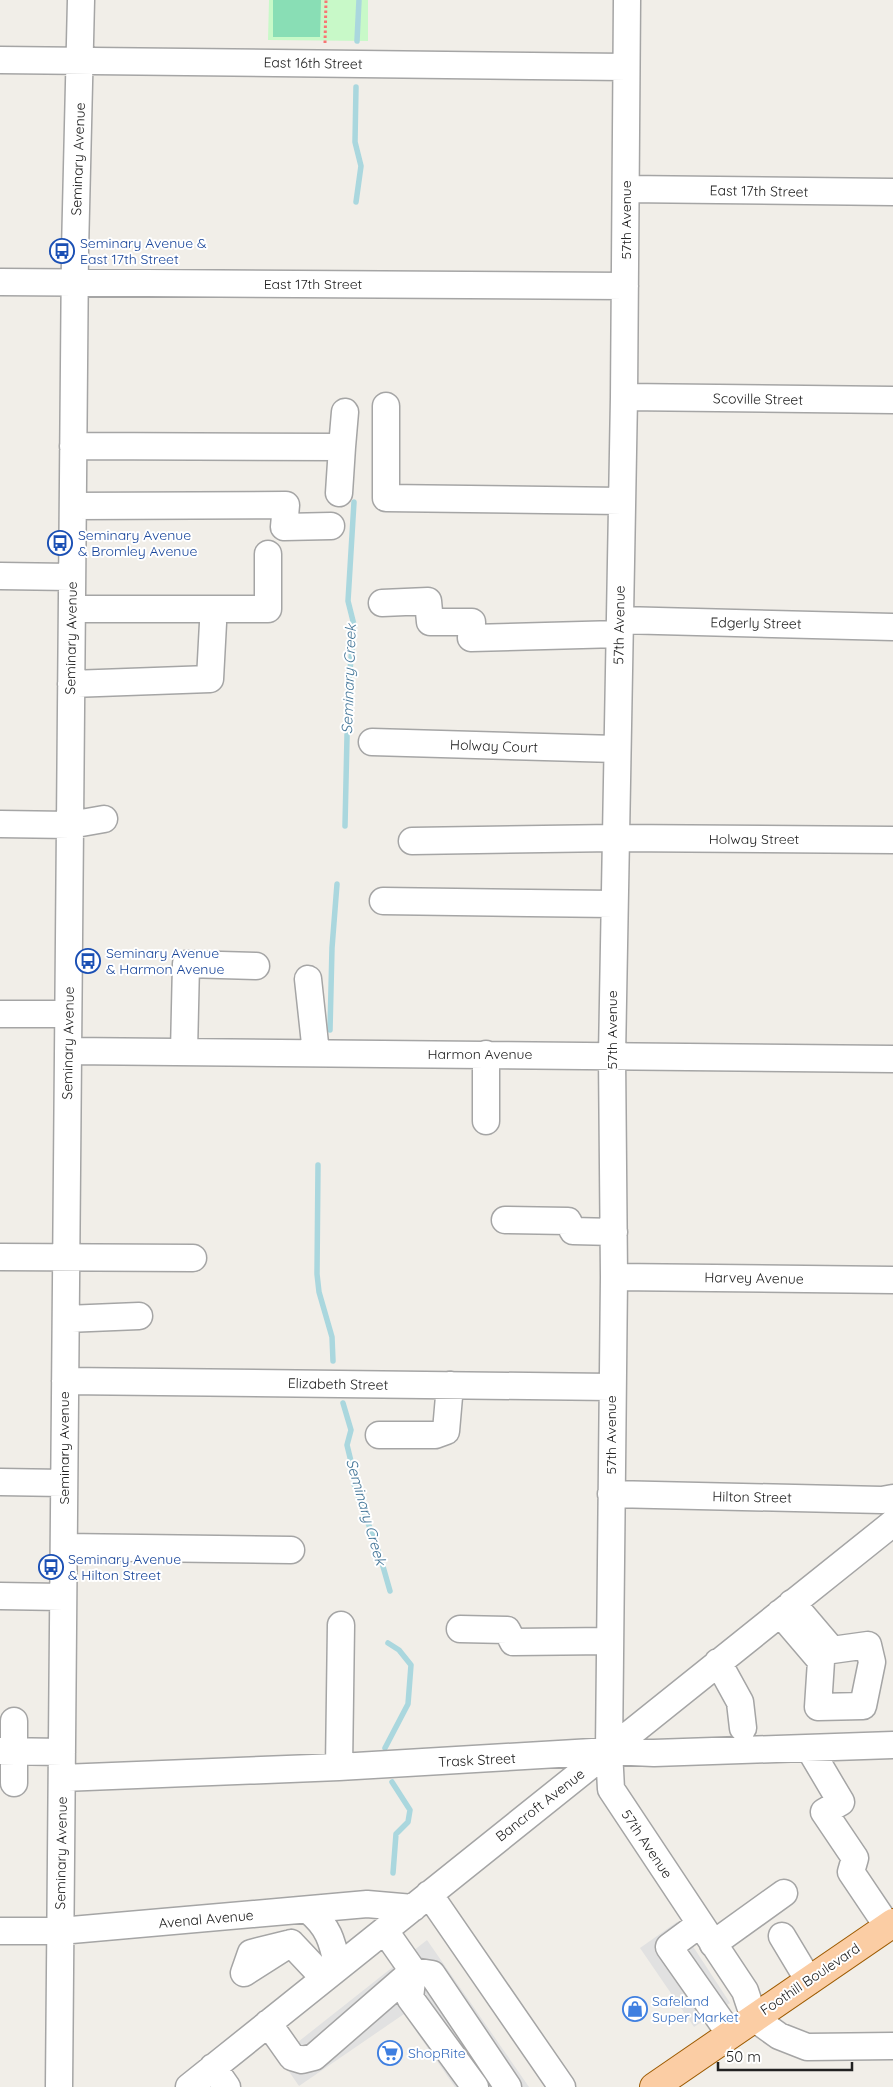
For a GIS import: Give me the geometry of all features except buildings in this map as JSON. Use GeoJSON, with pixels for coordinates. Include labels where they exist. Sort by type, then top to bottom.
{"type":"FeatureCollection","features":[{"type":"Feature","properties":{"kind":"main road","name":"Foothill Boulevard"},"geometry":{"type":"LineString","coordinates":[[654,2087],[890,1925]]}},
{"type":"Feature","properties":{"kind":"street","name":"Seminary Avenue"},"geometry":{"type":"LineString","coordinates":[[59,2087],[74,283],[82,0]]}},
{"type":"Feature","properties":{"kind":"street","name":"57th Avenue"},"geometry":{"type":"LineString","coordinates":[[628,0],[624,398],[613,904],[614,1276],[609,1751],[611,1789],[745,1991],[754,2018]]}},
{"type":"Feature","properties":{"kind":"street","name":"East 16th Street"},"geometry":{"type":"LineString","coordinates":[[0,60],[626,67]]}},
{"type":"Feature","properties":{"kind":"street","name":"East 17th Street"},"geometry":{"type":"LineString","coordinates":[[626,189],[893,192]]}},
{"type":"Feature","properties":{"kind":"street","name":"East 17th Street"},"geometry":{"type":"LineString","coordinates":[[0,282],[625,286]]}},
{"type":"Feature","properties":{"kind":"street","name":"Scoville Street"},"geometry":{"type":"LineString","coordinates":[[624,398],[893,400]]}},
{"type":"Feature","properties":{"kind":"street"},"geometry":{"type":"LineString","coordinates":[[386,406],[386,498],[622,501]]}},
{"type":"Feature","properties":{"kind":"street"},"geometry":{"type":"LineString","coordinates":[[339,493],[345,412]]}},
{"type":"Feature","properties":{"kind":"street"},"geometry":{"type":"LineString","coordinates":[[73,446],[342,447]]}},
{"type":"Feature","properties":{"kind":"street"},"geometry":{"type":"LineString","coordinates":[[72,506],[286,505],[284,527],[331,526]]}},
{"type":"Feature","properties":{"kind":"street"},"geometry":{"type":"LineString","coordinates":[[72,609],[268,609],[268,554]]}},
{"type":"Feature","properties":{"kind":"street"},"geometry":{"type":"LineString","coordinates":[[0,576],[72,577]]}},
{"type":"Feature","properties":{"kind":"street","name":"Edgerly Street"},"geometry":{"type":"LineString","coordinates":[[382,603],[428,601],[430,622],[472,622],[472,638],[619,627],[893,627]]}},
{"type":"Feature","properties":{"kind":"street"},"geometry":{"type":"LineString","coordinates":[[71,684],[210,679],[212,623]]}},
{"type":"Feature","properties":{"kind":"street","name":"Holway Court"},"geometry":{"type":"LineString","coordinates":[[372,742],[616,749]]}},
{"type":"Feature","properties":{"kind":"street"},"geometry":{"type":"LineString","coordinates":[[0,824],[70,825],[104,819]]}},
{"type":"Feature","properties":{"kind":"street","name":"Holway Street"},"geometry":{"type":"LineString","coordinates":[[412,841],[614,838],[893,840]]}},
{"type":"Feature","properties":{"kind":"street"},"geometry":{"type":"LineString","coordinates":[[383,901],[613,904]]}},
{"type":"Feature","properties":{"kind":"street"},"geometry":{"type":"LineString","coordinates":[[184,1052],[186,964],[256,966]]}},
{"type":"Feature","properties":{"kind":"street"},"geometry":{"type":"LineString","coordinates":[[308,979],[316,1053]]}},
{"type":"Feature","properties":{"kind":"street"},"geometry":{"type":"LineString","coordinates":[[0,1014],[68,1014]]}},
{"type":"Feature","properties":{"kind":"street","name":"Harmon Avenue"},"geometry":{"type":"LineString","coordinates":[[68,1051],[893,1059]]}},
{"type":"Feature","properties":{"kind":"street"},"geometry":{"type":"LineString","coordinates":[[486,1054],[486,1121]]}},
{"type":"Feature","properties":{"kind":"street"},"geometry":{"type":"LineString","coordinates":[[505,1220],[568,1221],[573,1231],[614,1232]]}},
{"type":"Feature","properties":{"kind":"street"},"geometry":{"type":"LineString","coordinates":[[0,1256],[193,1258]]}},
{"type":"Feature","properties":{"kind":"street","name":"Harvey Avenue"},"geometry":{"type":"LineString","coordinates":[[614,1276],[893,1280]]}},
{"type":"Feature","properties":{"kind":"street"},"geometry":{"type":"LineString","coordinates":[[66,1320],[138,1316]]}},
{"type":"Feature","properties":{"kind":"street","name":"Elizabeth Street"},"geometry":{"type":"LineString","coordinates":[[65,1381],[612,1387]]}},
{"type":"Feature","properties":{"kind":"street"},"geometry":{"type":"LineString","coordinates":[[379,1435],[435,1435],[446,1431],[450,1385]]}},
{"type":"Feature","properties":{"kind":"street"},"geometry":{"type":"LineString","coordinates":[[0,1482],[64,1483]]}},
{"type":"Feature","properties":{"kind":"street","name":"Hilton Street"},"geometry":{"type":"LineString","coordinates":[[611,1494],[872,1500],[893,1498]]}},
{"type":"Feature","properties":{"kind":"street","name":"Bancroft Avenue"},"geometry":{"type":"LineString","coordinates":[[188,2087],[220,2077],[268,2023],[893,1523]]}},
{"type":"Feature","properties":{"kind":"street"},"geometry":{"type":"LineString","coordinates":[[64,1548],[290,1550]]}},
{"type":"Feature","properties":{"kind":"street"},"geometry":{"type":"LineString","coordinates":[[0,1596],[63,1597]]}},
{"type":"Feature","properties":{"kind":"street"},"geometry":{"type":"LineString","coordinates":[[338,1768],[341,1625]]}},
{"type":"Feature","properties":{"kind":"street"},"geometry":{"type":"LineString","coordinates":[[460,1629],[508,1630],[513,1642],[610,1641]]}},
{"type":"Feature","properties":{"kind":"street"},"geometry":{"type":"LineString","coordinates":[[718,1662],[740,1702],[743,1728]]}},
{"type":"Feature","properties":{"kind":"street"},"geometry":{"type":"LineString","coordinates":[[14,1721],[6,1751],[14,1783]]}},
{"type":"Feature","properties":{"kind":"street"},"geometry":{"type":"LineString","coordinates":[[809,1748],[841,1802],[824,1812],[854,1858],[851,1872],[890,1925]]}},
{"type":"Feature","properties":{"kind":"street","name":"Trask Street"},"geometry":{"type":"LineString","coordinates":[[62,1778],[338,1768],[609,1751],[654,1753],[809,1748],[891,1751]]}},
{"type":"Feature","properties":{"kind":"street"},"geometry":{"type":"LineString","coordinates":[[6,1751],[62,1752]]}},
{"type":"Feature","properties":{"kind":"street"},"geometry":{"type":"LineString","coordinates":[[730,2034],[669,1947],[707,1934],[784,1893]]}},
{"type":"Feature","properties":{"kind":"street"},"geometry":{"type":"LineString","coordinates":[[421,1901],[562,2087]]}},
{"type":"Feature","properties":{"kind":"street","name":"Avenal Avenue"},"geometry":{"type":"LineString","coordinates":[[0,1931],[60,1931],[421,1901]]}},
{"type":"Feature","properties":{"kind":"street"},"geometry":{"type":"LineString","coordinates":[[308,1910],[326,1928],[331,1938],[331,1973]]}},
{"type":"Feature","properties":{"kind":"street"},"geometry":{"type":"LineString","coordinates":[[385,1931],[413,1971],[410,1998],[474,2087]]}},
{"type":"Feature","properties":{"kind":"street"},"geometry":{"type":"LineString","coordinates":[[782,1936],[808,1981]]}},
{"type":"Feature","properties":{"kind":"street"},"geometry":{"type":"LineString","coordinates":[[292,1944],[331,1973]]}},
{"type":"Feature","properties":{"kind":"street"},"geometry":{"type":"LineString","coordinates":[[268,2023],[292,2057],[302,2060],[314,2057],[413,1971],[432,1974],[508,2087]]}},
{"type":"Feature","properties":{"kind":"street"},"geometry":{"type":"LineString","coordinates":[[754,2018],[779,2036],[807,2047],[893,2046]]}},
{"type":"Feature","properties":{"kind":"path"},"geometry":{"type":"LineString","coordinates":[[325,63],[326,0]]}},
{"type":"Feature","properties":{"kind":"green space"},"geometry":{"type":"Polygon","coordinates":[[[269,0],[368,0],[368,41],[268,40],[269,0]]]}},
{"type":"Feature","properties":{"kind":"green space"},"geometry":{"type":"Polygon","coordinates":[[[273,0],[321,0],[320,37],[273,37],[273,0]]]}},
{"type":"Feature","properties":{"kind":"shaded area"},"geometry":{"type":"Polygon","coordinates":[[[677,1922],[730,2003],[694,2027],[640,1948],[677,1922]]]}},
{"type":"Feature","properties":{"kind":"shaded area"},"geometry":{"type":"Polygon","coordinates":[[[427,1940],[529,2087],[455,2087],[404,2014],[299,2086],[279,2057],[427,1940]]]}},
{"type":"Feature","properties":{"kind":"waterway","name":"Seminary Creek"},"geometry":{"type":"LineString","coordinates":[[357,41],[359,0]]}},
{"type":"Feature","properties":{"kind":"waterway","name":"Seminary Creek"},"geometry":{"type":"LineString","coordinates":[[356,87],[355,142],[361,166],[356,202]]}},
{"type":"Feature","properties":{"kind":"waterway","name":"Seminary Creek"},"geometry":{"type":"LineString","coordinates":[[345,826],[348,692],[354,625],[348,601],[354,502]]}},
{"type":"Feature","properties":{"kind":"waterway","name":"Seminary Creek"},"geometry":{"type":"LineString","coordinates":[[330,1030],[332,948],[337,884]]}},
{"type":"Feature","properties":{"kind":"waterway","name":"Seminary Creek"},"geometry":{"type":"LineString","coordinates":[[318,1165],[317,1274],[319,1292],[332,1337],[333,1361]]}},
{"type":"Feature","properties":{"kind":"waterway","name":"Seminary Creek"},"geometry":{"type":"LineString","coordinates":[[343,1403],[351,1430],[347,1445],[355,1478],[354,1484],[380,1556],[390,1591]]}},
{"type":"Feature","properties":{"kind":"waterway","name":"Seminary Creek"},"geometry":{"type":"LineString","coordinates":[[385,1748],[408,1704],[411,1665],[399,1650],[388,1643]]}},
{"type":"Feature","properties":{"kind":"waterway","name":"Seminary Creek"},"geometry":{"type":"LineString","coordinates":[[392,1782],[410,1810],[408,1822],[396,1834],[393,1873]]}},
{"type":"Feature","properties":{"kind":"place","name":"Seminary Avenue & East 17th Street"},"geometry":{"type":"Point","coordinates":[62,251]}},
{"type":"Feature","properties":{"kind":"place","name":"Seminary Avenue & Bromley Avenue"},"geometry":{"type":"Point","coordinates":[60,543]}},
{"type":"Feature","properties":{"kind":"place","name":"Seminary Avenue & Harmon Avenue"},"geometry":{"type":"Point","coordinates":[88,961]}},
{"type":"Feature","properties":{"kind":"place","name":"Seminary Avenue & Hilton Street"},"geometry":{"type":"Point","coordinates":[51,1567]}},
{"type":"Feature","properties":{"kind":"place","name":"Safeland Super Market"},"geometry":{"type":"Point","coordinates":[635,2009]}},
{"type":"Feature","properties":{"kind":"place","name":"ShopRite"},"geometry":{"type":"Point","coordinates":[390,2053]}}]}
